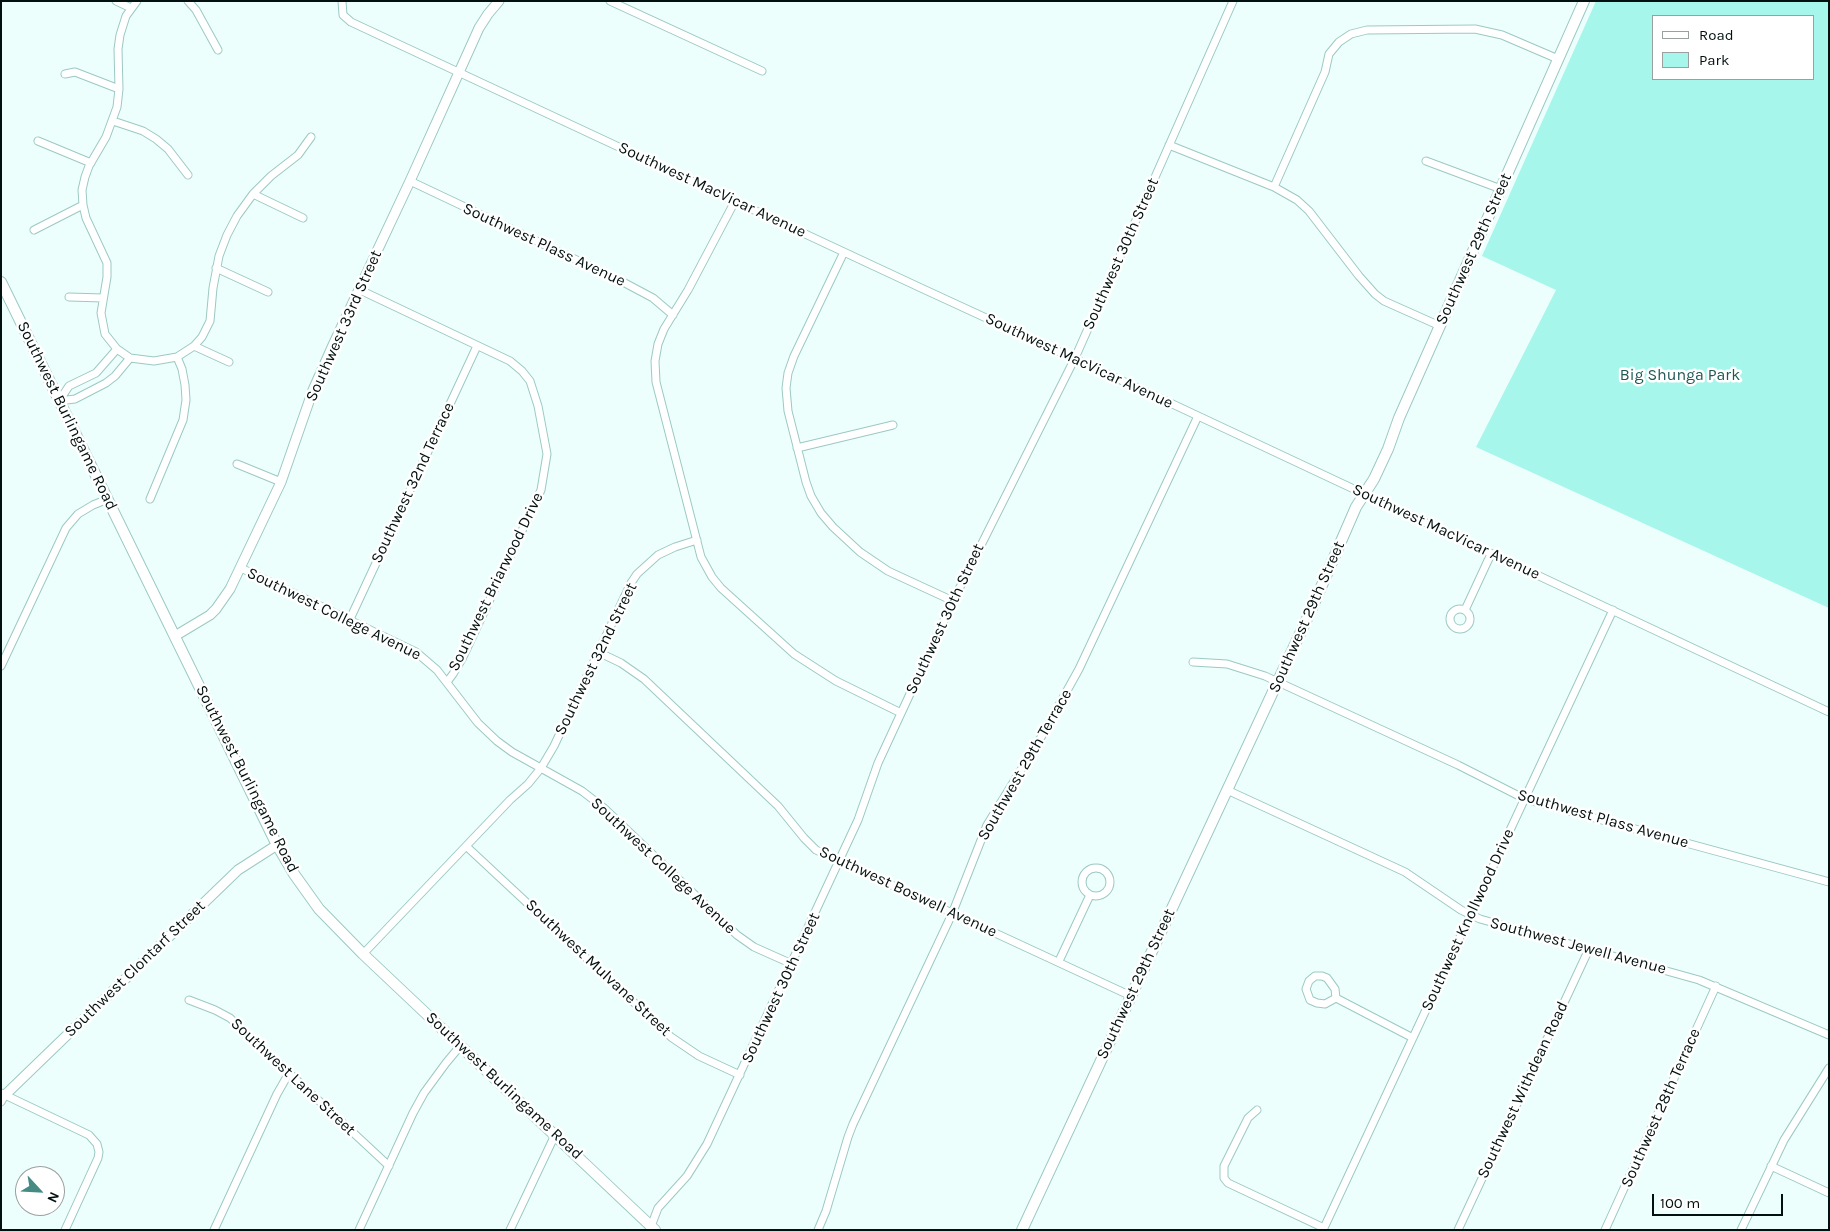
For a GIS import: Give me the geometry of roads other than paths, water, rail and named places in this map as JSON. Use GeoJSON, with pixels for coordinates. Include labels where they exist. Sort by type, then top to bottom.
{"type":"FeatureCollection","features":[{"type":"Feature","properties":{"kind":"main road","name":"Southwest 29th Street"},"geometry":{"type":"LineString","coordinates":[[1022,1230],[1328,575],[1336,550],[1356,508],[1388,450],[1399,418],[1584,1]]}},
{"type":"Feature","properties":{"kind":"main road","name":"Southwest Burlingame Road"},"geometry":{"type":"LineString","coordinates":[[1,282],[277,845],[294,874],[319,909],[363,954],[461,1045],[652,1229]]}},
{"type":"Feature","properties":{"kind":"street"},"geometry":{"type":"LineString","coordinates":[[116,1],[131,8]]}},
{"type":"Feature","properties":{"kind":"street"},"geometry":{"type":"LineString","coordinates":[[137,1],[126,16],[118,49],[120,89],[113,121],[91,163],[82,190],[86,218],[106,263],[107,277],[101,313],[102,327],[110,342],[117,349],[130,358],[154,361],[178,357],[194,346],[202,337],[210,321],[216,268],[227,235],[237,216],[253,194],[271,176],[298,155],[312,137]]}},
{"type":"Feature","properties":{"kind":"street"},"geometry":{"type":"LineString","coordinates":[[188,1],[196,10],[218,50]]}},
{"type":"Feature","properties":{"kind":"street","name":"Southwest MacVicar Avenue"},"geometry":{"type":"LineString","coordinates":[[342,1],[343,15],[351,22],[1075,358],[1829,712]]}},
{"type":"Feature","properties":{"kind":"street","name":"Southwest 33rd Street"},"geometry":{"type":"LineString","coordinates":[[175,636],[201,622],[216,610],[230,590],[281,482],[313,390],[358,289],[480,28],[488,14],[499,1]]}},
{"type":"Feature","properties":{"kind":"street"},"geometry":{"type":"LineString","coordinates":[[610,1],[762,71]]}},
{"type":"Feature","properties":{"kind":"street","name":"Southwest 30th Street"},"geometry":{"type":"LineString","coordinates":[[652,1229],[658,1208],[687,1176],[707,1144],[740,1075],[858,820],[878,763],[953,601],[1075,358],[1233,1]]}},
{"type":"Feature","properties":{"kind":"street"},"geometry":{"type":"LineString","coordinates":[[1274,187],[1325,72],[1329,54],[1339,42],[1348,36],[1367,30],[1475,28],[1502,35],[1558,59]]}},
{"type":"Feature","properties":{"kind":"street"},"geometry":{"type":"LineString","coordinates":[[65,74],[75,72],[120,89]]}},
{"type":"Feature","properties":{"kind":"street"},"geometry":{"type":"LineString","coordinates":[[113,121],[142,131],[156,139],[168,149],[188,175]]}},
{"type":"Feature","properties":{"kind":"street"},"geometry":{"type":"LineString","coordinates":[[38,141],[91,163]]}},
{"type":"Feature","properties":{"kind":"street"},"geometry":{"type":"LineString","coordinates":[[1170,144],[1274,187],[1297,200],[1309,210],[1375,294],[1384,301],[1440,326]]}},
{"type":"Feature","properties":{"kind":"street"},"geometry":{"type":"LineString","coordinates":[[1426,161],[1501,188]]}},
{"type":"Feature","properties":{"kind":"street","name":"Southwest Plass Avenue"},"geometry":{"type":"LineString","coordinates":[[410,181],[631,286],[653,298],[673,315]]}},
{"type":"Feature","properties":{"kind":"street"},"geometry":{"type":"LineString","coordinates":[[253,194],[303,218]]}},
{"type":"Feature","properties":{"kind":"street"},"geometry":{"type":"LineString","coordinates":[[735,201],[664,329],[658,344],[655,361],[656,382],[701,557],[712,577],[721,588],[775,637],[816,669],[901,713]]}},
{"type":"Feature","properties":{"kind":"street"},"geometry":{"type":"LineString","coordinates":[[34,230],[83,205]]}},
{"type":"Feature","properties":{"kind":"street"},"geometry":{"type":"LineString","coordinates":[[844,252],[794,356],[788,373],[786,388],[788,411],[811,496],[821,513],[833,527],[860,552],[888,571],[953,601]]}},
{"type":"Feature","properties":{"kind":"street"},"geometry":{"type":"LineString","coordinates":[[216,268],[268,292]]}},
{"type":"Feature","properties":{"kind":"street","name":"Southwest Briarwood Drive"},"geometry":{"type":"LineString","coordinates":[[358,289],[510,361],[522,371],[530,381],[535,392],[547,454],[541,490],[462,659],[447,682]]}},
{"type":"Feature","properties":{"kind":"street"},"geometry":{"type":"LineString","coordinates":[[69,297],[103,298]]}},
{"type":"Feature","properties":{"kind":"street"},"geometry":{"type":"LineString","coordinates":[[194,346],[229,362]]}},
{"type":"Feature","properties":{"kind":"street","name":"Southwest 32nd Terrace"},"geometry":{"type":"LineString","coordinates":[[350,620],[476,346]]}},
{"type":"Feature","properties":{"kind":"street"},"geometry":{"type":"LineString","coordinates":[[59,401],[69,386],[96,373],[117,349]]}},
{"type":"Feature","properties":{"kind":"street"},"geometry":{"type":"LineString","coordinates":[[150,499],[183,420],[186,400],[185,384],[178,357]]}},
{"type":"Feature","properties":{"kind":"street"},"geometry":{"type":"LineString","coordinates":[[59,401],[75,399],[106,383],[115,376],[130,358]]}},
{"type":"Feature","properties":{"kind":"street","name":"Southwest 29th Terrace"},"geometry":{"type":"LineString","coordinates":[[818,1230],[826,1211],[853,1124],[952,914],[987,825],[1079,669],[1198,416]]}},
{"type":"Feature","properties":{"kind":"street"},"geometry":{"type":"LineString","coordinates":[[798,448],[893,425]]}},
{"type":"Feature","properties":{"kind":"street"},"geometry":{"type":"LineString","coordinates":[[237,464],[281,482]]}},
{"type":"Feature","properties":{"kind":"street"},"geometry":{"type":"LineString","coordinates":[[1,666],[66,528],[78,514],[108,499]]}},
{"type":"Feature","properties":{"kind":"street","name":"Southwest 32nd Street"},"geometry":{"type":"LineString","coordinates":[[363,954],[542,768],[631,582],[637,574],[658,555],[675,546],[697,540]]}},
{"type":"Feature","properties":{"kind":"street"},"geometry":{"type":"LineString","coordinates":[[1465,610],[1490,554]]}},
{"type":"Feature","properties":{"kind":"street","name":"Southwest College Avenue"},"geometry":{"type":"LineString","coordinates":[[241,568],[416,652],[429,661],[478,723],[497,741],[512,752],[567,782],[604,808],[737,935],[754,947],[792,964]]}},
{"type":"Feature","properties":{"kind":"street","name":"Southwest Knollwood Drive"},"geometry":{"type":"LineString","coordinates":[[1324,1229],[1613,610]]}},
{"type":"Feature","properties":{"kind":"street","name":"Southwest Boswell Avenue"},"geometry":{"type":"LineString","coordinates":[[598,652],[621,663],[644,679],[778,806],[810,845],[822,853],[1131,996]]}},
{"type":"Feature","properties":{"kind":"street","name":"Southwest Plass Avenue"},"geometry":{"type":"LineString","coordinates":[[1193,662],[1236,666],[1278,682],[1458,765],[1524,799],[1829,882]]}},
{"type":"Feature","properties":{"kind":"street","name":"Southwest Jewell Avenue"},"geometry":{"type":"LineString","coordinates":[[1227,790],[1405,872],[1470,915],[1716,986],[1829,1035]]}},
{"type":"Feature","properties":{"kind":"street","name":"Southwest Clontarf Street"},"geometry":{"type":"LineString","coordinates":[[2,1097],[238,870],[277,845]]}},
{"type":"Feature","properties":{"kind":"street","name":"Southwest Mulvane Street"},"geometry":{"type":"LineString","coordinates":[[466,846],[671,1037],[699,1056],[740,1075]]}},
{"type":"Feature","properties":{"kind":"street"},"geometry":{"type":"LineString","coordinates":[[1102,868],[1110,876],[1109,887],[1100,896],[1090,895],[1083,888],[1082,878],[1090,869],[1102,868]]}},
{"type":"Feature","properties":{"kind":"street"},"geometry":{"type":"LineString","coordinates":[[1059,962],[1090,895]]}},
{"type":"Feature","properties":{"kind":"street","name":"Southwest Withdean Road"},"geometry":{"type":"LineString","coordinates":[[1458,1230],[1589,949]]}},
{"type":"Feature","properties":{"kind":"street"},"geometry":{"type":"LineString","coordinates":[[1315,976],[1327,978],[1334,989],[1336,998],[1325,1004],[1310,1000],[1306,989],[1309,981],[1315,976]]}},
{"type":"Feature","properties":{"kind":"street","name":"Southwest 28th Terrace"},"geometry":{"type":"LineString","coordinates":[[1604,1230],[1716,986]]}},
{"type":"Feature","properties":{"kind":"street"},"geometry":{"type":"LineString","coordinates":[[1336,998],[1413,1038]]}},
{"type":"Feature","properties":{"kind":"street","name":"Southwest Lane Street"},"geometry":{"type":"LineString","coordinates":[[189,1000],[230,1018],[389,1166]]}},
{"type":"Feature","properties":{"kind":"street"},"geometry":{"type":"LineString","coordinates":[[359,1230],[424,1093],[461,1045]]}},
{"type":"Feature","properties":{"kind":"street"},"geometry":{"type":"LineString","coordinates":[[1742,1230],[1794,1121],[1829,1068]]}},
{"type":"Feature","properties":{"kind":"street"},"geometry":{"type":"LineString","coordinates":[[214,1230],[277,1094],[289,1073]]}},
{"type":"Feature","properties":{"kind":"street"},"geometry":{"type":"LineString","coordinates":[[2,1097],[89,1135],[97,1144],[98,1158],[65,1230]]}},
{"type":"Feature","properties":{"kind":"street"},"geometry":{"type":"LineString","coordinates":[[1257,1110],[1248,1118],[1224,1166],[1224,1178],[1228,1183],[1324,1229]]}},
{"type":"Feature","properties":{"kind":"street"},"geometry":{"type":"LineString","coordinates":[[510,1230],[555,1135]]}},
{"type":"Feature","properties":{"kind":"street"},"geometry":{"type":"LineString","coordinates":[[1771,1166],[1829,1193]]}},
{"type":"Feature","properties":{"kind":"park label","name":"Big Shunga Park"},"geometry":{"type":"Point","coordinates":[1680,375]}}]}
